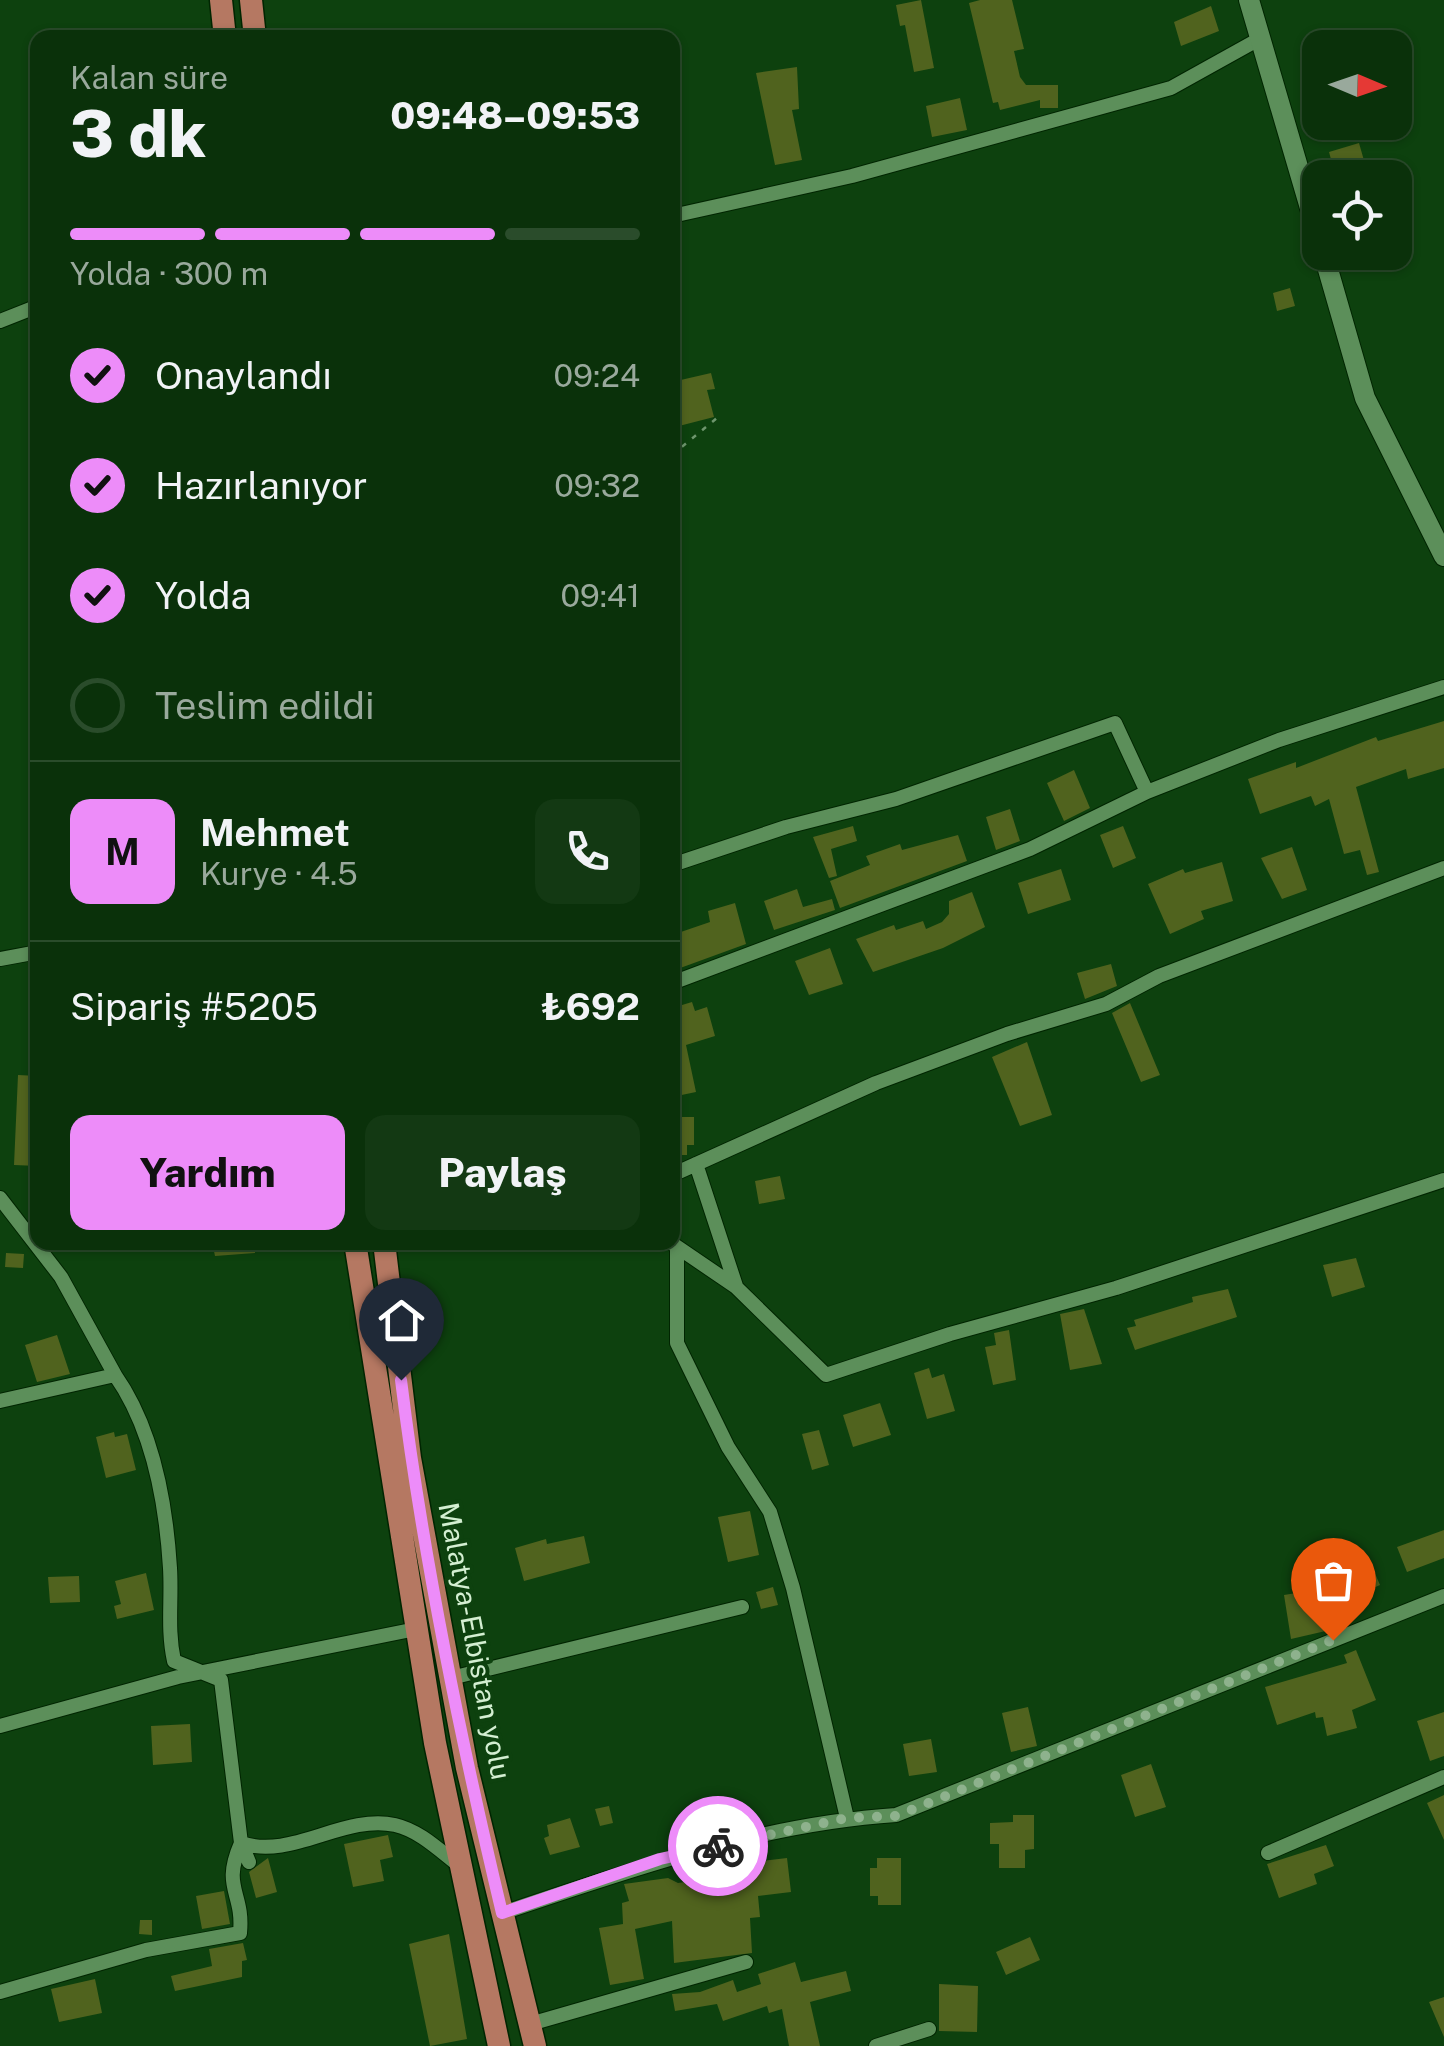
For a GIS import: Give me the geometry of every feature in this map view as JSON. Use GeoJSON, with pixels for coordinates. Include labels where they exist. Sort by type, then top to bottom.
{"type":"FeatureCollection","features":[{"type":"Feature","properties":{"kind":"main road"},"geometry":{"type":"LineString","coordinates":[[221,0],[224,30]]}},
{"type":"Feature","properties":{"kind":"main road"},"geometry":{"type":"LineString","coordinates":[[251,0],[254,30]]}},
{"type":"Feature","properties":{"kind":"main road","name":"Malatya-Elbistan yolu"},"geometry":{"type":"LineString","coordinates":[[357,1250],[416,1629],[500,2046]]}},
{"type":"Feature","properties":{"kind":"main road","name":"Malatya-Elbistan yolu"},"geometry":{"type":"LineString","coordinates":[[385,1250],[410,1458],[467,1768],[533,2035]]}},
{"type":"Feature","properties":{"kind":"street"},"geometry":{"type":"LineString","coordinates":[[1250,0],[1302,181]]}},
{"type":"Feature","properties":{"kind":"street"},"geometry":{"type":"LineString","coordinates":[[680,214],[852,176],[1171,88],[1260,38]]}},
{"type":"Feature","properties":{"kind":"street"},"geometry":{"type":"LineString","coordinates":[[1328,270],[1366,398],[1444,556]]}},
{"type":"Feature","properties":{"kind":"street"},"geometry":{"type":"LineString","coordinates":[[0,321],[30,309]]}},
{"type":"Feature","properties":{"kind":"street"},"geometry":{"type":"LineString","coordinates":[[680,980],[1014,856],[1147,792],[1279,740],[1444,687]]}},
{"type":"Feature","properties":{"kind":"street"},"geometry":{"type":"LineString","coordinates":[[680,862],[786,828],[896,799],[1115,723],[1147,792]]}},
{"type":"Feature","properties":{"kind":"street"},"geometry":{"type":"LineString","coordinates":[[680,1172],[907,1070],[1106,1004],[1159,976],[1444,868]]}},
{"type":"Feature","properties":{"kind":"street"},"geometry":{"type":"LineString","coordinates":[[0,959],[30,953]]}},
{"type":"Feature","properties":{"kind":"street"},"geometry":{"type":"LineString","coordinates":[[696,1164],[736,1287]]}},
{"type":"Feature","properties":{"kind":"street"},"geometry":{"type":"LineString","coordinates":[[680,1250],[736,1287],[826,1375],[950,1334],[1116,1288],[1444,1180]]}},
{"type":"Feature","properties":{"kind":"street"},"geometry":{"type":"LineString","coordinates":[[0,1198],[30,1237]]}},
{"type":"Feature","properties":{"kind":"street"},"geometry":{"type":"LineString","coordinates":[[40,1250],[61,1277],[132,1400],[159,1484],[170,1571],[167,1629],[174,1662],[210,1672],[221,1680],[241,1843],[249,1862]]}},
{"type":"Feature","properties":{"kind":"street"},"geometry":{"type":"LineString","coordinates":[[673,1250],[678,1343],[728,1447],[770,1512],[847,1818]]}},
{"type":"Feature","properties":{"kind":"street"},"geometry":{"type":"LineString","coordinates":[[0,1400],[115,1375]]}},
{"type":"Feature","properties":{"kind":"street"},"geometry":{"type":"LineString","coordinates":[[502,1913],[660,1859],[847,1818],[896,1816],[1444,1596]]}},
{"type":"Feature","properties":{"kind":"street"},"geometry":{"type":"LineString","coordinates":[[451,1678],[742,1608]]}},
{"type":"Feature","properties":{"kind":"street"},"geometry":{"type":"LineString","coordinates":[[0,1726],[210,1672],[416,1629]]}},
{"type":"Feature","properties":{"kind":"street"},"geometry":{"type":"LineString","coordinates":[[1268,1853],[1444,1777]]}},
{"type":"Feature","properties":{"kind":"street"},"geometry":{"type":"LineString","coordinates":[[241,1843],[259,1849],[358,1826],[394,1824],[419,1834],[462,1868]]}},
{"type":"Feature","properties":{"kind":"street"},"geometry":{"type":"LineString","coordinates":[[0,1992],[146,1950],[240,1933],[242,1915],[230,1876],[241,1843]]}},
{"type":"Feature","properties":{"kind":"street"},"geometry":{"type":"LineString","coordinates":[[533,2035],[746,1962]]}},
{"type":"Feature","properties":{"kind":"street"},"geometry":{"type":"LineString","coordinates":[[876,2046],[929,2029]]}},
{"type":"Feature","properties":{"kind":"path"},"geometry":{"type":"LineString","coordinates":[[680,448],[717,418]]}},
{"type":"Feature","properties":{"kind":"building"},"geometry":{"type":"Polygon","coordinates":[[[921,0],[934,68],[914,72],[905,25],[900,26],[896,5],[921,0]]]}},
{"type":"Feature","properties":{"kind":"building"},"geometry":{"type":"Polygon","coordinates":[[[1012,0],[1024,49],[1014,51],[1020,77],[1026,85],[1058,85],[1058,108],[1040,108],[1040,100],[1000,110],[998,102],[993,103],[969,3],[1012,0]]]}},
{"type":"Feature","properties":{"kind":"building"},"geometry":{"type":"Polygon","coordinates":[[[1211,6],[1219,31],[1181,46],[1174,22],[1211,6]]]}},
{"type":"Feature","properties":{"kind":"building"},"geometry":{"type":"Polygon","coordinates":[[[797,67],[799,109],[792,110],[802,160],[775,165],[756,73],[797,67]]]}},
{"type":"Feature","properties":{"kind":"building"},"geometry":{"type":"Polygon","coordinates":[[[960,98],[967,130],[932,137],[926,106],[960,98]]]}},
{"type":"Feature","properties":{"kind":"building"},"geometry":{"type":"Polygon","coordinates":[[[1359,143],[1364,160],[1331,160],[1329,152],[1359,143]]]}},
{"type":"Feature","properties":{"kind":"building"},"geometry":{"type":"Polygon","coordinates":[[[1290,288],[1295,306],[1277,311],[1273,293],[1290,288]]]}},
{"type":"Feature","properties":{"kind":"building"},"geometry":{"type":"Polygon","coordinates":[[[711,373],[715,389],[707,390],[714,417],[680,426],[680,380],[711,373]]]}},
{"type":"Feature","properties":{"kind":"building"},"geometry":{"type":"Polygon","coordinates":[[[1444,721],[1444,768],[1408,779],[1406,769],[1356,787],[1379,872],[1367,875],[1360,850],[1344,854],[1329,799],[1315,806],[1311,796],[1260,814],[1248,779],[1296,762],[1296,768],[1376,737],[1378,741],[1444,721]]]}},
{"type":"Feature","properties":{"kind":"building"},"geometry":{"type":"Polygon","coordinates":[[[1074,770],[1090,808],[1064,821],[1047,783],[1074,770]]]}},
{"type":"Feature","properties":{"kind":"building"},"geometry":{"type":"Polygon","coordinates":[[[1010,809],[1020,841],[996,850],[986,817],[1010,809]]]}},
{"type":"Feature","properties":{"kind":"building"},"geometry":{"type":"Polygon","coordinates":[[[853,826],[857,841],[831,849],[837,876],[829,878],[813,837],[853,826]]]}},
{"type":"Feature","properties":{"kind":"building"},"geometry":{"type":"Polygon","coordinates":[[[1123,826],[1136,858],[1113,868],[1100,835],[1123,826]]]}},
{"type":"Feature","properties":{"kind":"building"},"geometry":{"type":"Polygon","coordinates":[[[958,835],[967,861],[840,908],[830,881],[870,865],[866,856],[900,844],[902,850],[958,835]]]}},
{"type":"Feature","properties":{"kind":"building"},"geometry":{"type":"Polygon","coordinates":[[[1292,847],[1307,890],[1282,899],[1261,858],[1292,847]]]}},
{"type":"Feature","properties":{"kind":"building"},"geometry":{"type":"Polygon","coordinates":[[[1222,862],[1233,901],[1201,911],[1204,919],[1170,934],[1148,884],[1183,869],[1185,873],[1222,862]]]}},
{"type":"Feature","properties":{"kind":"building"},"geometry":{"type":"Polygon","coordinates":[[[1061,869],[1071,900],[1028,914],[1018,883],[1061,869]]]}},
{"type":"Feature","properties":{"kind":"building"},"geometry":{"type":"Polygon","coordinates":[[[797,889],[803,907],[832,899],[835,910],[774,930],[764,901],[797,889]]]}},
{"type":"Feature","properties":{"kind":"building"},"geometry":{"type":"Polygon","coordinates":[[[972,892],[985,927],[943,948],[873,972],[856,939],[894,925],[896,930],[923,921],[926,929],[949,914],[949,901],[972,892]]]}},
{"type":"Feature","properties":{"kind":"building"},"geometry":{"type":"Polygon","coordinates":[[[735,903],[746,944],[680,968],[680,932],[710,922],[708,911],[735,903]]]}},
{"type":"Feature","properties":{"kind":"building"},"geometry":{"type":"Polygon","coordinates":[[[830,948],[843,984],[809,995],[795,961],[830,948]]]}},
{"type":"Feature","properties":{"kind":"building"},"geometry":{"type":"Polygon","coordinates":[[[1111,964],[1117,986],[1085,999],[1077,973],[1111,964]]]}},
{"type":"Feature","properties":{"kind":"building"},"geometry":{"type":"Polygon","coordinates":[[[692,1002],[695,1011],[707,1007],[715,1036],[686,1045],[696,1092],[680,1095],[680,1006],[692,1002]]]}},
{"type":"Feature","properties":{"kind":"building"},"geometry":{"type":"Polygon","coordinates":[[[1130,1003],[1160,1075],[1141,1082],[1112,1013],[1130,1003]]]}},
{"type":"Feature","properties":{"kind":"building"},"geometry":{"type":"Polygon","coordinates":[[[1027,1042],[1052,1115],[1020,1126],[992,1057],[1027,1042]]]}},
{"type":"Feature","properties":{"kind":"building"},"geometry":{"type":"Polygon","coordinates":[[[18,1075],[30,1076],[30,1166],[14,1165],[18,1075]]]}},
{"type":"Feature","properties":{"kind":"building"},"geometry":{"type":"Polygon","coordinates":[[[680,1117],[694,1117],[694,1145],[687,1145],[687,1155],[680,1155],[680,1117]]]}},
{"type":"Feature","properties":{"kind":"building"},"geometry":{"type":"Polygon","coordinates":[[[780,1176],[785,1199],[759,1204],[755,1181],[780,1176]]]}},
{"type":"Feature","properties":{"kind":"building"},"geometry":{"type":"Polygon","coordinates":[[[214,1250],[255,1250],[255,1253],[215,1256],[214,1250]]]}},
{"type":"Feature","properties":{"kind":"building"},"geometry":{"type":"Polygon","coordinates":[[[6,1253],[24,1254],[23,1268],[5,1267],[6,1253]]]}},
{"type":"Feature","properties":{"kind":"building"},"geometry":{"type":"Polygon","coordinates":[[[1356,1258],[1365,1287],[1332,1297],[1323,1265],[1356,1258]]]}},
{"type":"Feature","properties":{"kind":"building"},"geometry":{"type":"Polygon","coordinates":[[[1228,1289],[1237,1317],[1135,1350],[1127,1328],[1136,1326],[1134,1320],[1193,1302],[1192,1297],[1228,1289]]]}},
{"type":"Feature","properties":{"kind":"building"},"geometry":{"type":"Polygon","coordinates":[[[1084,1309],[1102,1364],[1070,1370],[1060,1314],[1084,1309]]]}},
{"type":"Feature","properties":{"kind":"building"},"geometry":{"type":"Polygon","coordinates":[[[1009,1330],[1016,1380],[993,1385],[985,1347],[996,1345],[994,1333],[1009,1330]]]}},
{"type":"Feature","properties":{"kind":"building"},"geometry":{"type":"Polygon","coordinates":[[[57,1335],[70,1374],[37,1382],[25,1345],[57,1335]]]}},
{"type":"Feature","properties":{"kind":"building"},"geometry":{"type":"Polygon","coordinates":[[[929,1368],[932,1378],[944,1374],[955,1411],[927,1419],[914,1373],[929,1368]]]}},
{"type":"Feature","properties":{"kind":"building"},"geometry":{"type":"Polygon","coordinates":[[[880,1403],[891,1435],[853,1447],[843,1415],[880,1403]]]}},
{"type":"Feature","properties":{"kind":"building"},"geometry":{"type":"Polygon","coordinates":[[[819,1430],[829,1465],[812,1470],[802,1434],[819,1430]]]}},
{"type":"Feature","properties":{"kind":"building"},"geometry":{"type":"Polygon","coordinates":[[[114,1432],[115,1437],[127,1434],[136,1470],[106,1478],[96,1437],[114,1432]]]}},
{"type":"Feature","properties":{"kind":"building"},"geometry":{"type":"Polygon","coordinates":[[[750,1511],[759,1555],[728,1562],[718,1517],[750,1511]]]}},
{"type":"Feature","properties":{"kind":"building"},"geometry":{"type":"Polygon","coordinates":[[[1444,1530],[1444,1558],[1407,1572],[1397,1547],[1444,1530]]]}},
{"type":"Feature","properties":{"kind":"building"},"geometry":{"type":"Polygon","coordinates":[[[584,1536],[590,1563],[524,1581],[515,1548],[546,1539],[547,1544],[584,1536]]]}},
{"type":"Feature","properties":{"kind":"building"},"geometry":{"type":"Polygon","coordinates":[[[1371,1564],[1380,1585],[1328,1608],[1330,1630],[1291,1639],[1284,1595],[1339,1586],[1336,1579],[1371,1564]]]}},
{"type":"Feature","properties":{"kind":"building"},"geometry":{"type":"Polygon","coordinates":[[[146,1573],[154,1610],[117,1619],[114,1606],[121,1604],[115,1581],[146,1573]]]}},
{"type":"Feature","properties":{"kind":"building"},"geometry":{"type":"Polygon","coordinates":[[[79,1576],[80,1602],[50,1603],[48,1577],[79,1576]]]}},
{"type":"Feature","properties":{"kind":"building"},"geometry":{"type":"Polygon","coordinates":[[[773,1587],[778,1605],[761,1609],[756,1592],[773,1587]]]}},
{"type":"Feature","properties":{"kind":"building"},"geometry":{"type":"Polygon","coordinates":[[[1356,1650],[1376,1700],[1352,1710],[1357,1728],[1327,1736],[1323,1717],[1316,1718],[1315,1712],[1277,1725],[1265,1687],[1347,1663],[1344,1655],[1356,1650]]]}},
{"type":"Feature","properties":{"kind":"building"},"geometry":{"type":"Polygon","coordinates":[[[1028,1707],[1037,1746],[1011,1752],[1002,1713],[1028,1707]]]}},
{"type":"Feature","properties":{"kind":"building"},"geometry":{"type":"Polygon","coordinates":[[[1444,1712],[1444,1756],[1430,1761],[1417,1721],[1444,1712]]]}},
{"type":"Feature","properties":{"kind":"building"},"geometry":{"type":"Polygon","coordinates":[[[190,1724],[192,1762],[153,1765],[151,1726],[190,1724]]]}},
{"type":"Feature","properties":{"kind":"building"},"geometry":{"type":"Polygon","coordinates":[[[931,1739],[937,1772],[909,1776],[903,1744],[931,1739]]]}},
{"type":"Feature","properties":{"kind":"building"},"geometry":{"type":"Polygon","coordinates":[[[1151,1764],[1166,1807],[1135,1817],[1121,1775],[1151,1764]]]}},
{"type":"Feature","properties":{"kind":"building"},"geometry":{"type":"Polygon","coordinates":[[[1444,1795],[1444,1840],[1427,1803],[1444,1795]]]}},
{"type":"Feature","properties":{"kind":"building"},"geometry":{"type":"Polygon","coordinates":[[[609,1806],[613,1823],[600,1826],[595,1809],[609,1806]]]}},
{"type":"Feature","properties":{"kind":"building"},"geometry":{"type":"Polygon","coordinates":[[[1013,1815],[1034,1815],[1034,1849],[1025,1850],[1025,1868],[999,1868],[999,1844],[990,1844],[990,1823],[1013,1822],[1013,1815]]]}},
{"type":"Feature","properties":{"kind":"building"},"geometry":{"type":"Polygon","coordinates":[[[570,1818],[580,1847],[550,1855],[544,1838],[549,1836],[547,1825],[570,1818]]]}},
{"type":"Feature","properties":{"kind":"building"},"geometry":{"type":"Polygon","coordinates":[[[388,1835],[393,1857],[380,1860],[384,1881],[353,1887],[344,1844],[388,1835]]]}},
{"type":"Feature","properties":{"kind":"building"},"geometry":{"type":"Polygon","coordinates":[[[1326,1845],[1334,1866],[1314,1874],[1317,1884],[1279,1898],[1267,1864],[1326,1845]]]}},
{"type":"Feature","properties":{"kind":"building"},"geometry":{"type":"Polygon","coordinates":[[[268,1858],[277,1892],[256,1898],[249,1872],[268,1858]]]}},
{"type":"Feature","properties":{"kind":"building"},"geometry":{"type":"Polygon","coordinates":[[[787,1858],[791,1892],[758,1896],[760,1917],[750,1918],[752,1953],[674,1963],[672,1921],[635,1929],[644,1979],[610,1985],[599,1928],[623,1924],[622,1903],[629,1901],[624,1884],[668,1878],[678,1883],[755,1872],[754,1862],[787,1858]]]}},
{"type":"Feature","properties":{"kind":"building"},"geometry":{"type":"Polygon","coordinates":[[[877,1858],[901,1858],[901,1905],[878,1905],[878,1896],[870,1896],[870,1868],[877,1868],[877,1858]]]}},
{"type":"Feature","properties":{"kind":"building"},"geometry":{"type":"Polygon","coordinates":[[[224,1891],[230,1924],[202,1929],[196,1896],[224,1891]]]}},
{"type":"Feature","properties":{"kind":"building"},"geometry":{"type":"Polygon","coordinates":[[[140,1920],[152,1920],[152,1935],[139,1934],[140,1920]]]}},
{"type":"Feature","properties":{"kind":"building"},"geometry":{"type":"Polygon","coordinates":[[[449,1934],[467,2039],[430,2046],[409,1944],[449,1934]]]}},
{"type":"Feature","properties":{"kind":"building"},"geometry":{"type":"Polygon","coordinates":[[[1030,1937],[1040,1960],[1006,1975],[996,1952],[1030,1937]]]}},
{"type":"Feature","properties":{"kind":"building"},"geometry":{"type":"Polygon","coordinates":[[[243,1943],[247,1960],[242,1961],[242,1977],[175,1991],[171,1976],[212,1966],[209,1949],[243,1943]]]}},
{"type":"Feature","properties":{"kind":"building"},"geometry":{"type":"Polygon","coordinates":[[[795,1962],[801,1982],[846,1971],[851,1991],[810,2002],[820,2046],[789,2046],[782,2009],[769,2013],[767,2006],[723,2021],[717,2004],[675,2011],[672,1994],[700,1992],[733,1980],[737,1992],[761,1984],[758,1974],[795,1962]]]}},
{"type":"Feature","properties":{"kind":"building"},"geometry":{"type":"Polygon","coordinates":[[[95,1979],[102,2013],[59,2022],[51,1989],[95,1979]]]}},
{"type":"Feature","properties":{"kind":"building"},"geometry":{"type":"Polygon","coordinates":[[[939,1984],[978,1986],[977,2032],[939,2031],[939,1984]]]}},
{"type":"Feature","properties":{"kind":"building"},"geometry":{"type":"Polygon","coordinates":[[[1444,1997],[1444,2037],[1429,2002],[1444,1997]]]}},
{"type":"Feature","properties":{"kind":"way so far"},"geometry":{"type":"LineString","coordinates":[[718,1846],[847,1818],[896,1816],[1333,1640]]}},
{"type":"Feature","properties":{"kind":"route"},"geometry":{"type":"LineString","coordinates":[[401,1380],[410,1458],[467,1768],[502,1913],[660,1859],[718,1846]]}}]}
